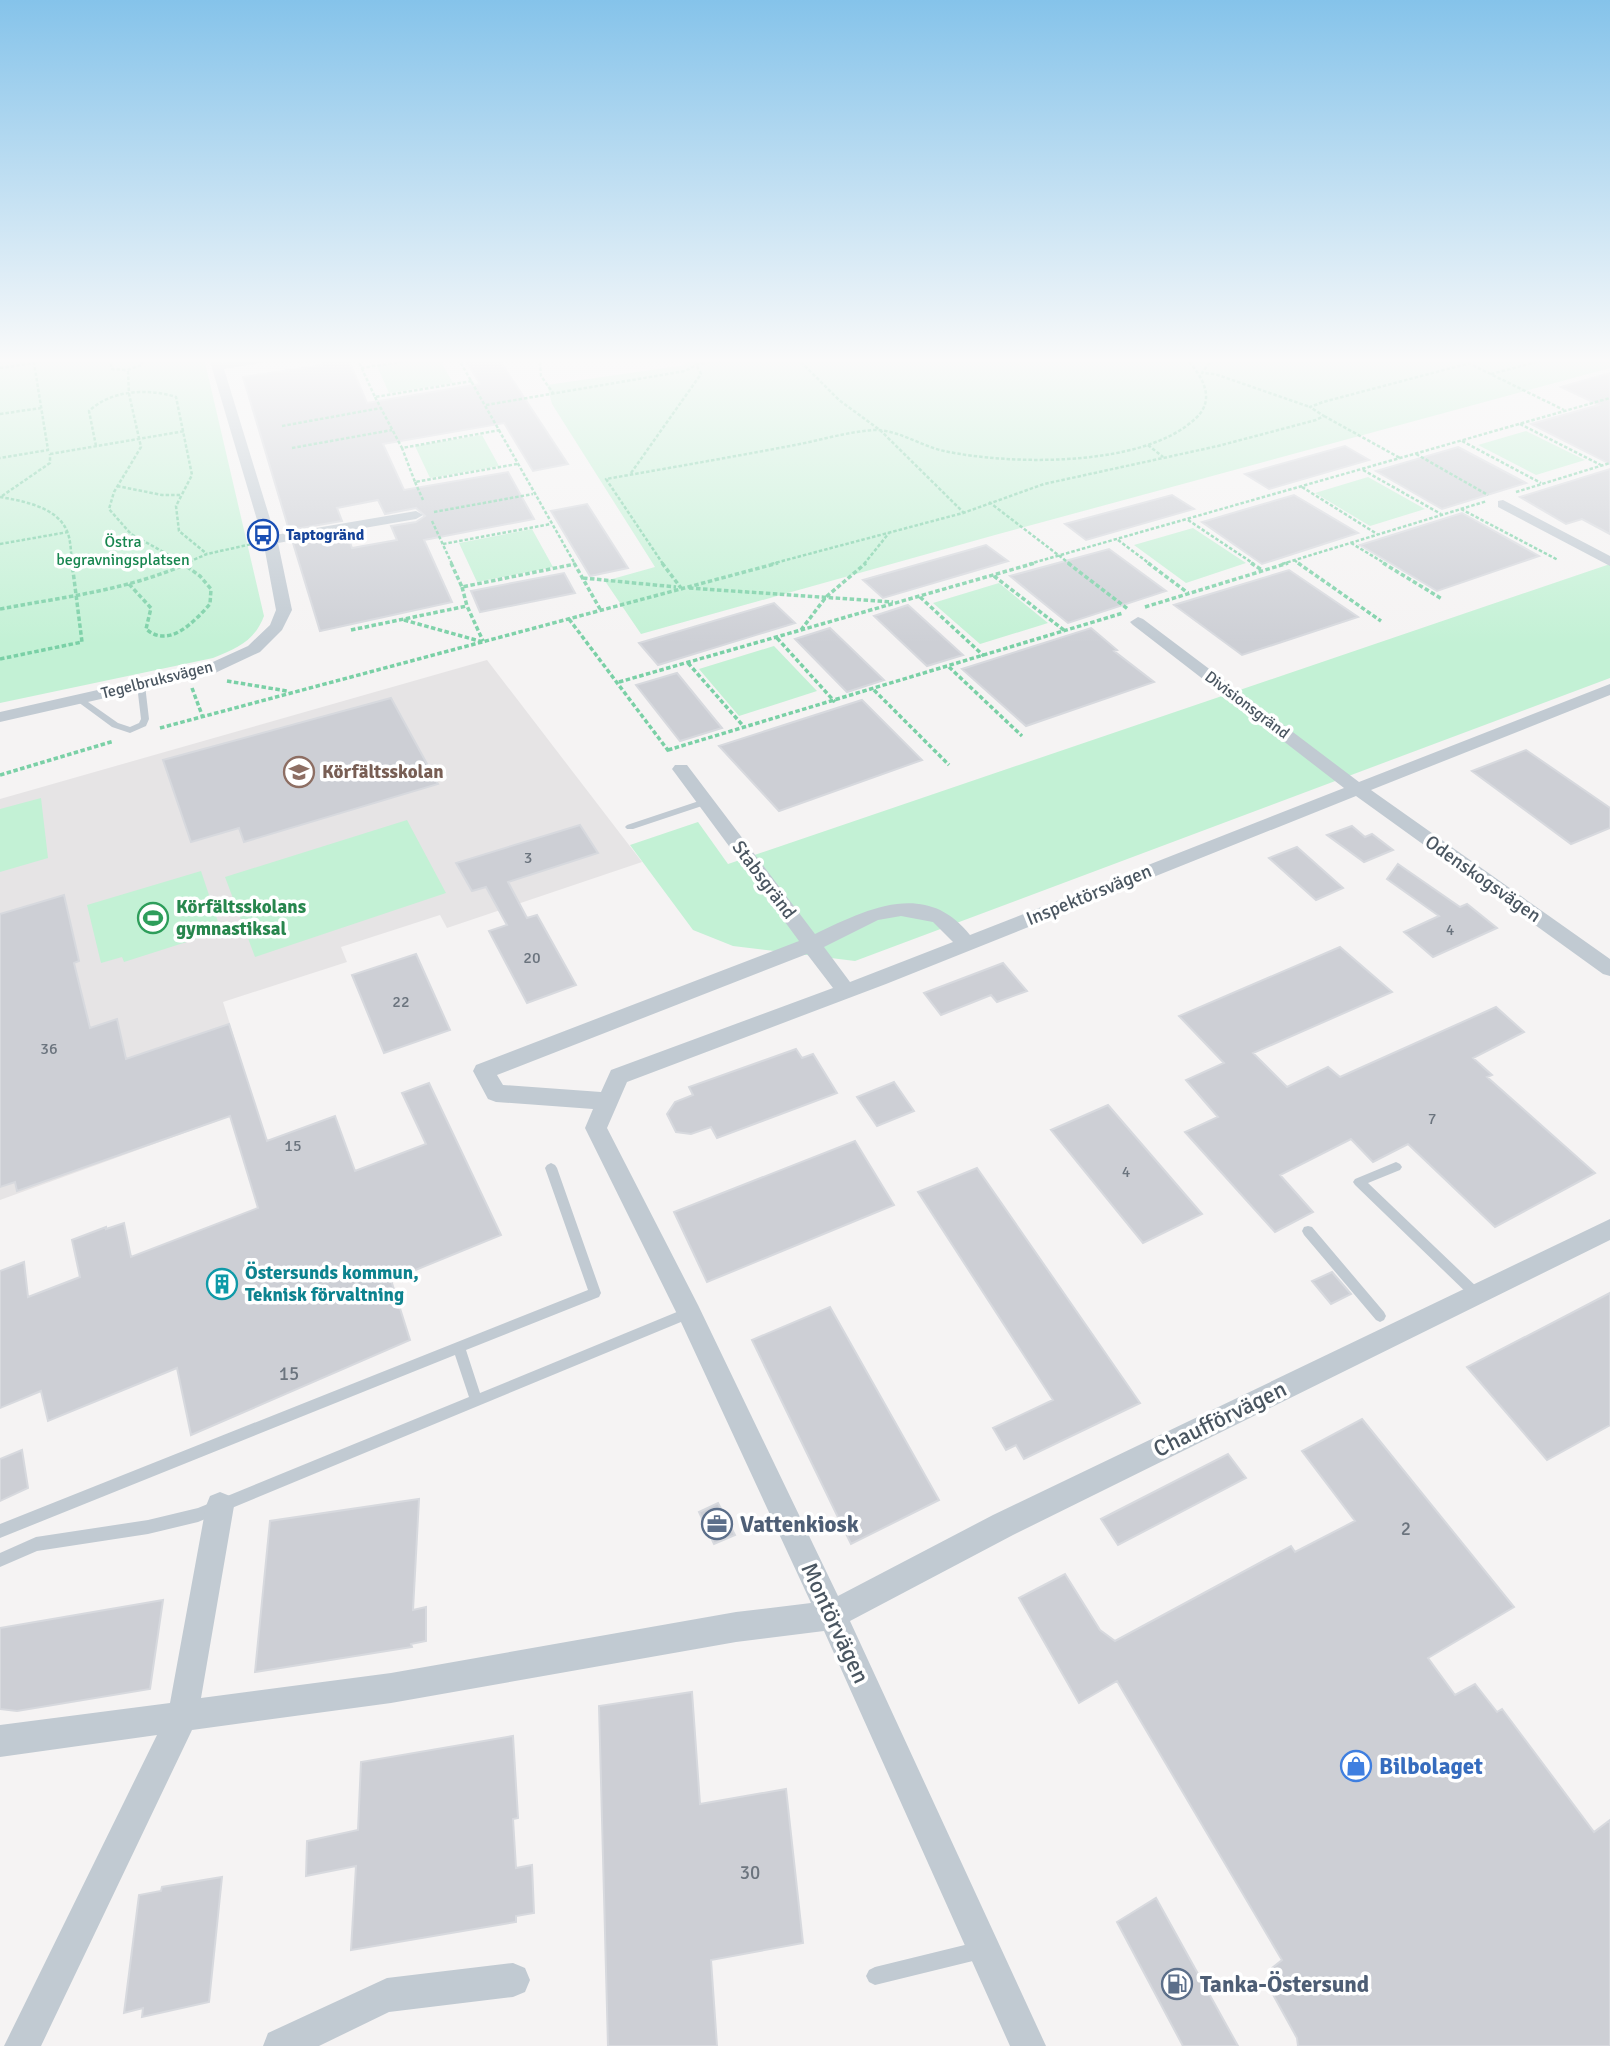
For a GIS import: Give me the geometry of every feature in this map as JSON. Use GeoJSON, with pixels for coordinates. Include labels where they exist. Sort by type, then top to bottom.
{"type":"FeatureCollection","features":[{"type":"Feature","properties":{"kind":"street","name":"Tegelbruksvägen"},"geometry":{"type":"LineString","coordinates":[[0,717],[209,670],[254,649],[277,627],[284,610],[270,540],[244,453]]}},
{"type":"Feature","properties":{"kind":"street"},"geometry":{"type":"LineString","coordinates":[[1505,505],[1610,562]]}},
{"type":"Feature","properties":{"kind":"street"},"geometry":{"type":"LineString","coordinates":[[270,540],[422,514]]}},
{"type":"Feature","properties":{"kind":"street","name":"Divisionsgränd"},"geometry":{"type":"LineString","coordinates":[[1138,622],[1356,788]]}},
{"type":"Feature","properties":{"kind":"street","name":"Inspektörsvägen"},"geometry":{"type":"LineString","coordinates":[[596,1128],[619,1076],[967,944],[1610,689]]}},
{"type":"Feature","properties":{"kind":"street","name":"Stabsgränd"},"geometry":{"type":"LineString","coordinates":[[681,769],[846,991]]}},
{"type":"Feature","properties":{"kind":"street","name":"Odenskogsvägen"},"geometry":{"type":"LineString","coordinates":[[1356,788],[1610,969]]}},
{"type":"Feature","properties":{"kind":"street"},"geometry":{"type":"LineString","coordinates":[[608,1101],[496,1093],[484,1071],[812,945],[868,917],[888,911],[915,910],[947,919],[967,944]]}},
{"type":"Feature","properties":{"kind":"street","name":"Montörvägen"},"geometry":{"type":"LineString","coordinates":[[596,1128],[689,1313],[832,1615],[1028,2046]]}},
{"type":"Feature","properties":{"kind":"street","name":"Chaufförvägen"},"geometry":{"type":"LineString","coordinates":[[832,1615],[1003,1525],[1610,1229]]}},
{"type":"Feature","properties":{"kind":"street"},"geometry":{"type":"LineString","coordinates":[[22,2046],[183,1716],[220,1506]]}},
{"type":"Feature","properties":{"kind":"street"},"geometry":{"type":"LineString","coordinates":[[0,1741],[391,1688],[736,1627],[832,1615]]}},
{"type":"Feature","properties":{"kind":"street"},"geometry":{"type":"LineString","coordinates":[[281,2046],[387,1995],[513,1980]]}},
{"type":"Feature","properties":{"kind":"lane"},"geometry":{"type":"LineString","coordinates":[[78,699],[115,725],[138,731],[145,719],[141,685]]}},
{"type":"Feature","properties":{"kind":"lane"},"geometry":{"type":"LineString","coordinates":[[630,827],[705,802]]}},
{"type":"Feature","properties":{"kind":"lane"},"geometry":{"type":"LineString","coordinates":[[1396,1167],[1359,1182],[1476,1294]]}},
{"type":"Feature","properties":{"kind":"lane"},"geometry":{"type":"LineString","coordinates":[[0,1531],[595,1293],[551,1168]]}},
{"type":"Feature","properties":{"kind":"lane"},"geometry":{"type":"LineString","coordinates":[[1308,1231],[1380,1317]]}},
{"type":"Feature","properties":{"kind":"lane"},"geometry":{"type":"LineString","coordinates":[[0,1560],[36,1544],[148,1527],[198,1515],[689,1313]]}},
{"type":"Feature","properties":{"kind":"lane"},"geometry":{"type":"LineString","coordinates":[[459,1347],[476,1399]]}},
{"type":"Feature","properties":{"kind":"lane"},"geometry":{"type":"LineString","coordinates":[[875,1976],[984,1949]]}},
{"type":"Feature","properties":{"kind":"path"},"geometry":{"type":"LineString","coordinates":[[0,458],[37,453]]}},
{"type":"Feature","properties":{"kind":"path"},"geometry":{"type":"LineString","coordinates":[[0,497],[50,463],[49,453]]}},
{"type":"Feature","properties":{"kind":"path"},"geometry":{"type":"LineString","coordinates":[[129,584],[151,608],[146,629],[151,636],[168,637],[186,629],[209,604],[211,589],[197,570],[149,547],[116,522],[109,509],[117,486],[138,453]]}},
{"type":"Feature","properties":{"kind":"path"},"geometry":{"type":"LineString","coordinates":[[188,453],[192,475],[176,506],[179,531],[207,554]]}},
{"type":"Feature","properties":{"kind":"path"},"geometry":{"type":"LineString","coordinates":[[404,453],[415,482],[422,514],[443,544],[462,587],[467,607],[484,642]]}},
{"type":"Feature","properties":{"kind":"path"},"geometry":{"type":"LineString","coordinates":[[512,453],[600,609]]}},
{"type":"Feature","properties":{"kind":"path"},"geometry":{"type":"LineString","coordinates":[[631,474],[645,453]]}},
{"type":"Feature","properties":{"kind":"path"},"geometry":{"type":"LineString","coordinates":[[681,587],[649,546],[606,479],[747,453]]}},
{"type":"Feature","properties":{"kind":"path"},"geometry":{"type":"LineString","coordinates":[[903,453],[963,513]]}},
{"type":"Feature","properties":{"kind":"path"},"geometry":{"type":"LineString","coordinates":[[958,453],[1036,460],[1100,453]]}},
{"type":"Feature","properties":{"kind":"path"},"geometry":{"type":"LineString","coordinates":[[1159,453],[1163,457]]}},
{"type":"Feature","properties":{"kind":"path"},"geometry":{"type":"LineString","coordinates":[[0,775],[138,731],[484,642],[963,513],[988,502],[1177,453]]}},
{"type":"Feature","properties":{"kind":"path"},"geometry":{"type":"LineString","coordinates":[[1393,453],[1401,458]]}},
{"type":"Feature","properties":{"kind":"path"},"geometry":{"type":"LineString","coordinates":[[1485,453],[1542,484]]}},
{"type":"Feature","properties":{"kind":"path"},"geometry":{"type":"LineString","coordinates":[[1579,453],[1602,465]]}},
{"type":"Feature","properties":{"kind":"path"},"geometry":{"type":"LineString","coordinates":[[619,682],[1416,454],[1505,505]]}},
{"type":"Feature","properties":{"kind":"path"},"geometry":{"type":"LineString","coordinates":[[415,482],[517,464]]}},
{"type":"Feature","properties":{"kind":"path"},"geometry":{"type":"LineString","coordinates":[[1363,470],[1441,515]]}},
{"type":"Feature","properties":{"kind":"path"},"geometry":{"type":"LineString","coordinates":[[117,486],[162,495],[183,495]]}},
{"type":"Feature","properties":{"kind":"path"},"geometry":{"type":"LineString","coordinates":[[1302,487],[1377,535]]}},
{"type":"Feature","properties":{"kind":"path"},"geometry":{"type":"LineString","coordinates":[[422,514],[533,494]]}},
{"type":"Feature","properties":{"kind":"path"},"geometry":{"type":"LineString","coordinates":[[0,497],[43,507],[61,519],[68,532],[82,642],[0,659]]}},
{"type":"Feature","properties":{"kind":"path"},"geometry":{"type":"LineString","coordinates":[[988,502],[1130,611],[1138,622]]}},
{"type":"Feature","properties":{"kind":"path"},"geometry":{"type":"LineString","coordinates":[[1461,509],[1558,560]]}},
{"type":"Feature","properties":{"kind":"path"},"geometry":{"type":"LineString","coordinates":[[1188,520],[1263,570]]}},
{"type":"Feature","properties":{"kind":"path"},"geometry":{"type":"LineString","coordinates":[[443,544],[551,524]]}},
{"type":"Feature","properties":{"kind":"path"},"geometry":{"type":"LineString","coordinates":[[0,544],[68,532]]}},
{"type":"Feature","properties":{"kind":"path"},"geometry":{"type":"LineString","coordinates":[[801,631],[826,597],[869,560],[890,532]]}},
{"type":"Feature","properties":{"kind":"path"},"geometry":{"type":"LineString","coordinates":[[0,609],[129,584],[161,575],[207,554],[270,540]]}},
{"type":"Feature","properties":{"kind":"path"},"geometry":{"type":"LineString","coordinates":[[1118,540],[1189,593]]}},
{"type":"Feature","properties":{"kind":"path"},"geometry":{"type":"LineString","coordinates":[[1351,543],[1442,599]]}},
{"type":"Feature","properties":{"kind":"path"},"geometry":{"type":"LineString","coordinates":[[1294,560],[1381,621]]}},
{"type":"Feature","properties":{"kind":"path"},"geometry":{"type":"LineString","coordinates":[[462,587],[575,564]]}},
{"type":"Feature","properties":{"kind":"path"},"geometry":{"type":"LineString","coordinates":[[993,576],[1066,631]]}},
{"type":"Feature","properties":{"kind":"path"},"geometry":{"type":"LineString","coordinates":[[583,578],[899,603]]}},
{"type":"Feature","properties":{"kind":"path"},"geometry":{"type":"LineString","coordinates":[[920,597],[984,656]]}},
{"type":"Feature","properties":{"kind":"path"},"geometry":{"type":"LineString","coordinates":[[351,630],[467,607]]}},
{"type":"Feature","properties":{"kind":"path"},"geometry":{"type":"LineString","coordinates":[[569,619],[619,682],[681,769]]}},
{"type":"Feature","properties":{"kind":"path"},"geometry":{"type":"LineString","coordinates":[[402,620],[484,642]]}},
{"type":"Feature","properties":{"kind":"path"},"geometry":{"type":"LineString","coordinates":[[777,638],[835,702]]}},
{"type":"Feature","properties":{"kind":"path"},"geometry":{"type":"LineString","coordinates":[[688,663],[745,728]]}},
{"type":"Feature","properties":{"kind":"path"},"geometry":{"type":"LineString","coordinates":[[949,667],[1022,736]]}},
{"type":"Feature","properties":{"kind":"path"},"geometry":{"type":"LineString","coordinates":[[202,715],[187,674],[291,692]]}},
{"type":"Feature","properties":{"kind":"path"},"geometry":{"type":"LineString","coordinates":[[874,691],[949,765]]}},
{"type":"Feature","properties":{"kind":"shaded area"},"geometry":{"type":"Polygon","coordinates":[[[487,660],[642,862],[447,928],[440,915],[341,947],[347,962],[223,1002],[256,1107],[0,1200],[0,799],[487,660]]]}},
{"type":"Feature","properties":{"kind":"green space","name":"Östra begravningsplatsen"},"geometry":{"type":"Polygon","coordinates":[[[0,453],[226,453],[264,616],[250,638],[213,658],[0,703],[0,453]]]}},
{"type":"Feature","properties":{"kind":"green space"},"geometry":{"type":"Polygon","coordinates":[[[419,453],[492,453],[499,466],[430,478],[419,453]]]}},
{"type":"Feature","properties":{"kind":"green space"},"geometry":{"type":"Polygon","coordinates":[[[583,453],[1295,453],[641,634],[605,581],[655,567],[583,453]]]}},
{"type":"Feature","properties":{"kind":"green space"},"geometry":{"type":"Polygon","coordinates":[[[1494,453],[1572,453],[1585,460],[1536,475],[1494,453]]]}},
{"type":"Feature","properties":{"kind":"green space"},"geometry":{"type":"Polygon","coordinates":[[[1368,477],[1425,509],[1370,526],[1315,493],[1368,477]]]}},
{"type":"Feature","properties":{"kind":"green space"},"geometry":{"type":"Polygon","coordinates":[[[1193,528],[1246,563],[1186,583],[1134,545],[1193,528]]]}},
{"type":"Feature","properties":{"kind":"green space"},"geometry":{"type":"Polygon","coordinates":[[[532,529],[553,567],[477,582],[459,543],[532,529]]]}},
{"type":"Feature","properties":{"kind":"green space"},"geometry":{"type":"Polygon","coordinates":[[[1610,564],[1610,678],[855,961],[733,946],[693,930],[630,845],[698,822],[728,864],[1610,564]]]}},
{"type":"Feature","properties":{"kind":"green space"},"geometry":{"type":"Polygon","coordinates":[[[999,583],[1048,623],[980,644],[933,603],[999,583]]]}},
{"type":"Feature","properties":{"kind":"green space"},"geometry":{"type":"Polygon","coordinates":[[[774,646],[817,691],[739,716],[699,669],[774,646]]]}},
{"type":"Feature","properties":{"kind":"green space"},"geometry":{"type":"Polygon","coordinates":[[[41,798],[48,858],[0,872],[0,809],[41,798]]]}},
{"type":"Feature","properties":{"kind":"green space"},"geometry":{"type":"Polygon","coordinates":[[[407,820],[446,893],[255,957],[225,877],[407,820]]]}},
{"type":"Feature","properties":{"kind":"green space","name":"Körfältsskolans gymnastiksal"},"geometry":{"type":"Polygon","coordinates":[[[201,871],[221,931],[124,962],[122,957],[101,963],[87,905],[201,871]]]}},
{"type":"Feature","properties":{"kind":"building"},"geometry":{"type":"Polygon","coordinates":[[[266,453],[387,453],[404,490],[508,472],[534,519],[424,540],[452,602],[320,631],[293,543],[347,534],[352,548],[397,540],[391,526],[416,522],[425,516],[416,508],[385,514],[378,500],[337,508],[342,521],[289,530],[266,453]]]}},
{"type":"Feature","properties":{"kind":"building"},"geometry":{"type":"Polygon","coordinates":[[[522,453],[561,453],[568,464],[533,471],[522,453]]]}},
{"type":"Feature","properties":{"kind":"building"},"geometry":{"type":"Polygon","coordinates":[[[1318,453],[1358,453],[1369,460],[1269,489],[1245,474],[1318,453]]]}},
{"type":"Feature","properties":{"kind":"building"},"geometry":{"type":"Polygon","coordinates":[[[1436,453],[1470,453],[1526,483],[1442,509],[1376,471],[1436,453]]]}},
{"type":"Feature","properties":{"kind":"building"},"geometry":{"type":"Polygon","coordinates":[[[1589,453],[1610,453],[1610,464],[1589,453]]]}},
{"type":"Feature","properties":{"kind":"building"},"geometry":{"type":"Polygon","coordinates":[[[1610,469],[1610,534],[1582,519],[1566,524],[1520,497],[1610,469]]]}},
{"type":"Feature","properties":{"kind":"building"},"geometry":{"type":"Polygon","coordinates":[[[1172,495],[1194,509],[1086,540],[1065,524],[1172,495]]]}},
{"type":"Feature","properties":{"kind":"building"},"geometry":{"type":"Polygon","coordinates":[[[1294,495],[1358,533],[1262,564],[1202,522],[1294,495]]]}},
{"type":"Feature","properties":{"kind":"building"},"geometry":{"type":"Polygon","coordinates":[[[587,504],[628,568],[590,576],[551,511],[587,504]]]}},
{"type":"Feature","properties":{"kind":"building"},"geometry":{"type":"Polygon","coordinates":[[[1462,513],[1539,556],[1437,591],[1360,545],[1462,513]]]}},
{"type":"Feature","properties":{"kind":"building"},"geometry":{"type":"Polygon","coordinates":[[[986,545],[1008,561],[883,598],[863,580],[986,545]]]}},
{"type":"Feature","properties":{"kind":"building"},"geometry":{"type":"Polygon","coordinates":[[[1109,549],[1166,591],[1068,623],[1010,576],[1109,549]]]}},
{"type":"Feature","properties":{"kind":"building"},"geometry":{"type":"Polygon","coordinates":[[[1289,570],[1358,617],[1242,655],[1174,605],[1289,570]]]}},
{"type":"Feature","properties":{"kind":"building"},"geometry":{"type":"Polygon","coordinates":[[[564,573],[575,593],[480,612],[471,591],[564,573]]]}},
{"type":"Feature","properties":{"kind":"building"},"geometry":{"type":"Polygon","coordinates":[[[774,603],[795,623],[658,665],[639,643],[774,603]]]}},
{"type":"Feature","properties":{"kind":"building"},"geometry":{"type":"Polygon","coordinates":[[[908,605],[963,655],[927,666],[874,616],[908,605]]]}},
{"type":"Feature","properties":{"kind":"building"},"geometry":{"type":"Polygon","coordinates":[[[830,628],[884,680],[847,692],[795,639],[830,628]]]}},
{"type":"Feature","properties":{"kind":"building"},"geometry":{"type":"Polygon","coordinates":[[[1091,628],[1117,650],[1114,651],[1154,682],[1026,726],[962,669],[1091,628]]]}},
{"type":"Feature","properties":{"kind":"building"},"geometry":{"type":"Polygon","coordinates":[[[677,673],[722,728],[680,741],[636,685],[677,673]]]}},
{"type":"Feature","properties":{"kind":"building","name":"Körfältsskolan"},"geometry":{"type":"Polygon","coordinates":[[[391,698],[438,784],[244,842],[239,828],[191,842],[163,760],[391,698]]]}},
{"type":"Feature","properties":{"kind":"building"},"geometry":{"type":"Polygon","coordinates":[[[862,700],[922,760],[779,811],[719,746],[862,700]]]}},
{"type":"Feature","properties":{"kind":"building"},"geometry":{"type":"Polygon","coordinates":[[[1526,750],[1610,808],[1610,828],[1571,844],[1472,771],[1526,750]]]}},
{"type":"Feature","properties":{"kind":"building"},"geometry":{"type":"Polygon","coordinates":[[[580,825],[598,853],[508,882],[527,918],[537,915],[576,985],[527,1003],[489,931],[507,925],[486,887],[472,891],[456,863],[580,825]]]}},
{"type":"Feature","properties":{"kind":"building"},"geometry":{"type":"Polygon","coordinates":[[[1352,826],[1365,837],[1372,834],[1393,850],[1364,862],[1327,835],[1352,826]]]}},
{"type":"Feature","properties":{"kind":"building"},"geometry":{"type":"Polygon","coordinates":[[[1297,847],[1343,888],[1316,900],[1269,858],[1297,847]]]}},
{"type":"Feature","properties":{"kind":"building"},"geometry":{"type":"Polygon","coordinates":[[[1398,864],[1460,907],[1467,904],[1497,928],[1433,957],[1404,932],[1439,916],[1387,879],[1398,864]]]}},
{"type":"Feature","properties":{"kind":"building"},"geometry":{"type":"Polygon","coordinates":[[[64,895],[79,961],[74,963],[90,1028],[117,1019],[126,1059],[229,1024],[267,1141],[335,1116],[355,1171],[426,1144],[402,1093],[429,1083],[501,1235],[391,1280],[410,1340],[191,1435],[177,1368],[48,1421],[41,1391],[0,1408],[0,1271],[24,1262],[28,1297],[80,1277],[72,1240],[124,1223],[131,1257],[258,1208],[230,1116],[17,1191],[15,1182],[0,1187],[0,914],[64,895]]]}},
{"type":"Feature","properties":{"kind":"building"},"geometry":{"type":"Polygon","coordinates":[[[1340,947],[1392,992],[1253,1053],[1287,1087],[1328,1067],[1340,1077],[1496,1007],[1524,1032],[1473,1058],[1492,1075],[1487,1077],[1595,1173],[1495,1227],[1408,1144],[1373,1162],[1351,1139],[1280,1175],[1313,1212],[1275,1232],[1185,1132],[1218,1117],[1186,1080],[1224,1063],[1179,1016],[1340,947]]]}},
{"type":"Feature","properties":{"kind":"building"},"geometry":{"type":"Polygon","coordinates":[[[416,954],[450,1030],[384,1053],[352,975],[416,954]]]}},
{"type":"Feature","properties":{"kind":"building"},"geometry":{"type":"Polygon","coordinates":[[[1003,963],[1027,991],[997,1002],[991,995],[941,1015],[924,993],[1003,963]]]}},
{"type":"Feature","properties":{"kind":"building"},"geometry":{"type":"Polygon","coordinates":[[[796,1049],[802,1058],[813,1054],[837,1093],[717,1138],[711,1127],[691,1134],[676,1132],[667,1114],[675,1102],[693,1095],[689,1087],[796,1049]]]}},
{"type":"Feature","properties":{"kind":"building"},"geometry":{"type":"Polygon","coordinates":[[[894,1082],[914,1111],[877,1126],[857,1097],[894,1082]]]}},
{"type":"Feature","properties":{"kind":"building"},"geometry":{"type":"Polygon","coordinates":[[[1108,1105],[1202,1214],[1143,1243],[1051,1130],[1108,1105]]]}},
{"type":"Feature","properties":{"kind":"building"},"geometry":{"type":"Polygon","coordinates":[[[855,1141],[894,1205],[707,1282],[674,1212],[855,1141]]]}},
{"type":"Feature","properties":{"kind":"building"},"geometry":{"type":"Polygon","coordinates":[[[977,1168],[1140,1403],[1024,1459],[1016,1445],[1006,1450],[993,1428],[1053,1400],[918,1192],[977,1168]]]}},
{"type":"Feature","properties":{"kind":"building"},"geometry":{"type":"Polygon","coordinates":[[[1332,1272],[1351,1294],[1331,1304],[1312,1281],[1332,1272]]]}},
{"type":"Feature","properties":{"kind":"building"},"geometry":{"type":"Polygon","coordinates":[[[1610,1293],[1610,1425],[1547,1460],[1467,1367],[1610,1293]]]}},
{"type":"Feature","properties":{"kind":"building"},"geometry":{"type":"Polygon","coordinates":[[[830,1307],[939,1500],[851,1544],[752,1340],[830,1307]]]}},
{"type":"Feature","properties":{"kind":"building","name":"Bilbolaget"},"geometry":{"type":"Polygon","coordinates":[[[1362,1419],[1514,1607],[1428,1658],[1455,1695],[1475,1684],[1497,1712],[1502,1709],[1594,1832],[1610,1820],[1610,2046],[1298,2046],[1297,2038],[1271,1991],[1272,1968],[1282,1960],[1117,1681],[1079,1703],[1019,1598],[1065,1574],[1100,1630],[1115,1641],[1291,1546],[1295,1552],[1355,1521],[1302,1451],[1362,1419]]]}},
{"type":"Feature","properties":{"kind":"building"},"geometry":{"type":"Polygon","coordinates":[[[22,1450],[28,1488],[0,1501],[0,1459],[22,1450]]]}},
{"type":"Feature","properties":{"kind":"building"},"geometry":{"type":"Polygon","coordinates":[[[1228,1454],[1246,1478],[1118,1545],[1101,1519],[1228,1454]]]}},
{"type":"Feature","properties":{"kind":"building"},"geometry":{"type":"Polygon","coordinates":[[[419,1499],[413,1610],[426,1607],[426,1641],[411,1644],[412,1647],[255,1672],[270,1521],[419,1499]]]}},
{"type":"Feature","properties":{"kind":"building","name":"Vattenkiosk"},"geometry":{"type":"Polygon","coordinates":[[[718,1503],[735,1535],[714,1544],[699,1512],[718,1503]]]}},
{"type":"Feature","properties":{"kind":"building"},"geometry":{"type":"Polygon","coordinates":[[[163,1600],[150,1689],[17,1711],[0,1709],[0,1628],[163,1600]]]}},
{"type":"Feature","properties":{"kind":"building"},"geometry":{"type":"Polygon","coordinates":[[[692,1692],[700,1804],[786,1789],[803,1943],[711,1960],[717,2046],[608,2046],[599,1706],[692,1692]]]}},
{"type":"Feature","properties":{"kind":"building"},"geometry":{"type":"Polygon","coordinates":[[[513,1736],[518,1818],[513,1819],[516,1868],[532,1865],[534,1913],[516,1916],[516,1922],[351,1950],[356,1866],[306,1876],[307,1841],[358,1830],[361,1762],[513,1736]]]}},
{"type":"Feature","properties":{"kind":"building"},"geometry":{"type":"Polygon","coordinates":[[[222,1877],[209,2002],[142,2017],[143,2008],[124,2013],[139,1895],[161,1891],[162,1887],[222,1877]]]}},
{"type":"Feature","properties":{"kind":"building","name":"Tanka-Östersund"},"geometry":{"type":"Polygon","coordinates":[[[1156,1898],[1238,2046],[1183,2046],[1117,1922],[1156,1898]]]}},
{"type":"Feature","properties":{"kind":"place","name":"Taptogränd"},"geometry":{"type":"Point","coordinates":[263,535]}},
{"type":"Feature","properties":{"kind":"place","name":"Körfältsskolan"},"geometry":{"type":"Point","coordinates":[299,772]}},
{"type":"Feature","properties":{"kind":"place","name":"Körfältsskolans gymnastiksal"},"geometry":{"type":"Point","coordinates":[153,918]}},
{"type":"Feature","properties":{"kind":"place","name":"Östersunds kommun, Teknisk förvaltning"},"geometry":{"type":"Point","coordinates":[222,1284]}},
{"type":"Feature","properties":{"kind":"place","name":"Vattenkiosk"},"geometry":{"type":"Point","coordinates":[717,1524]}},
{"type":"Feature","properties":{"kind":"place","name":"Bilbolaget"},"geometry":{"type":"Point","coordinates":[1356,1766]}},
{"type":"Feature","properties":{"kind":"place","name":"Tanka-Östersund"},"geometry":{"type":"Point","coordinates":[1177,1984]}}]}
